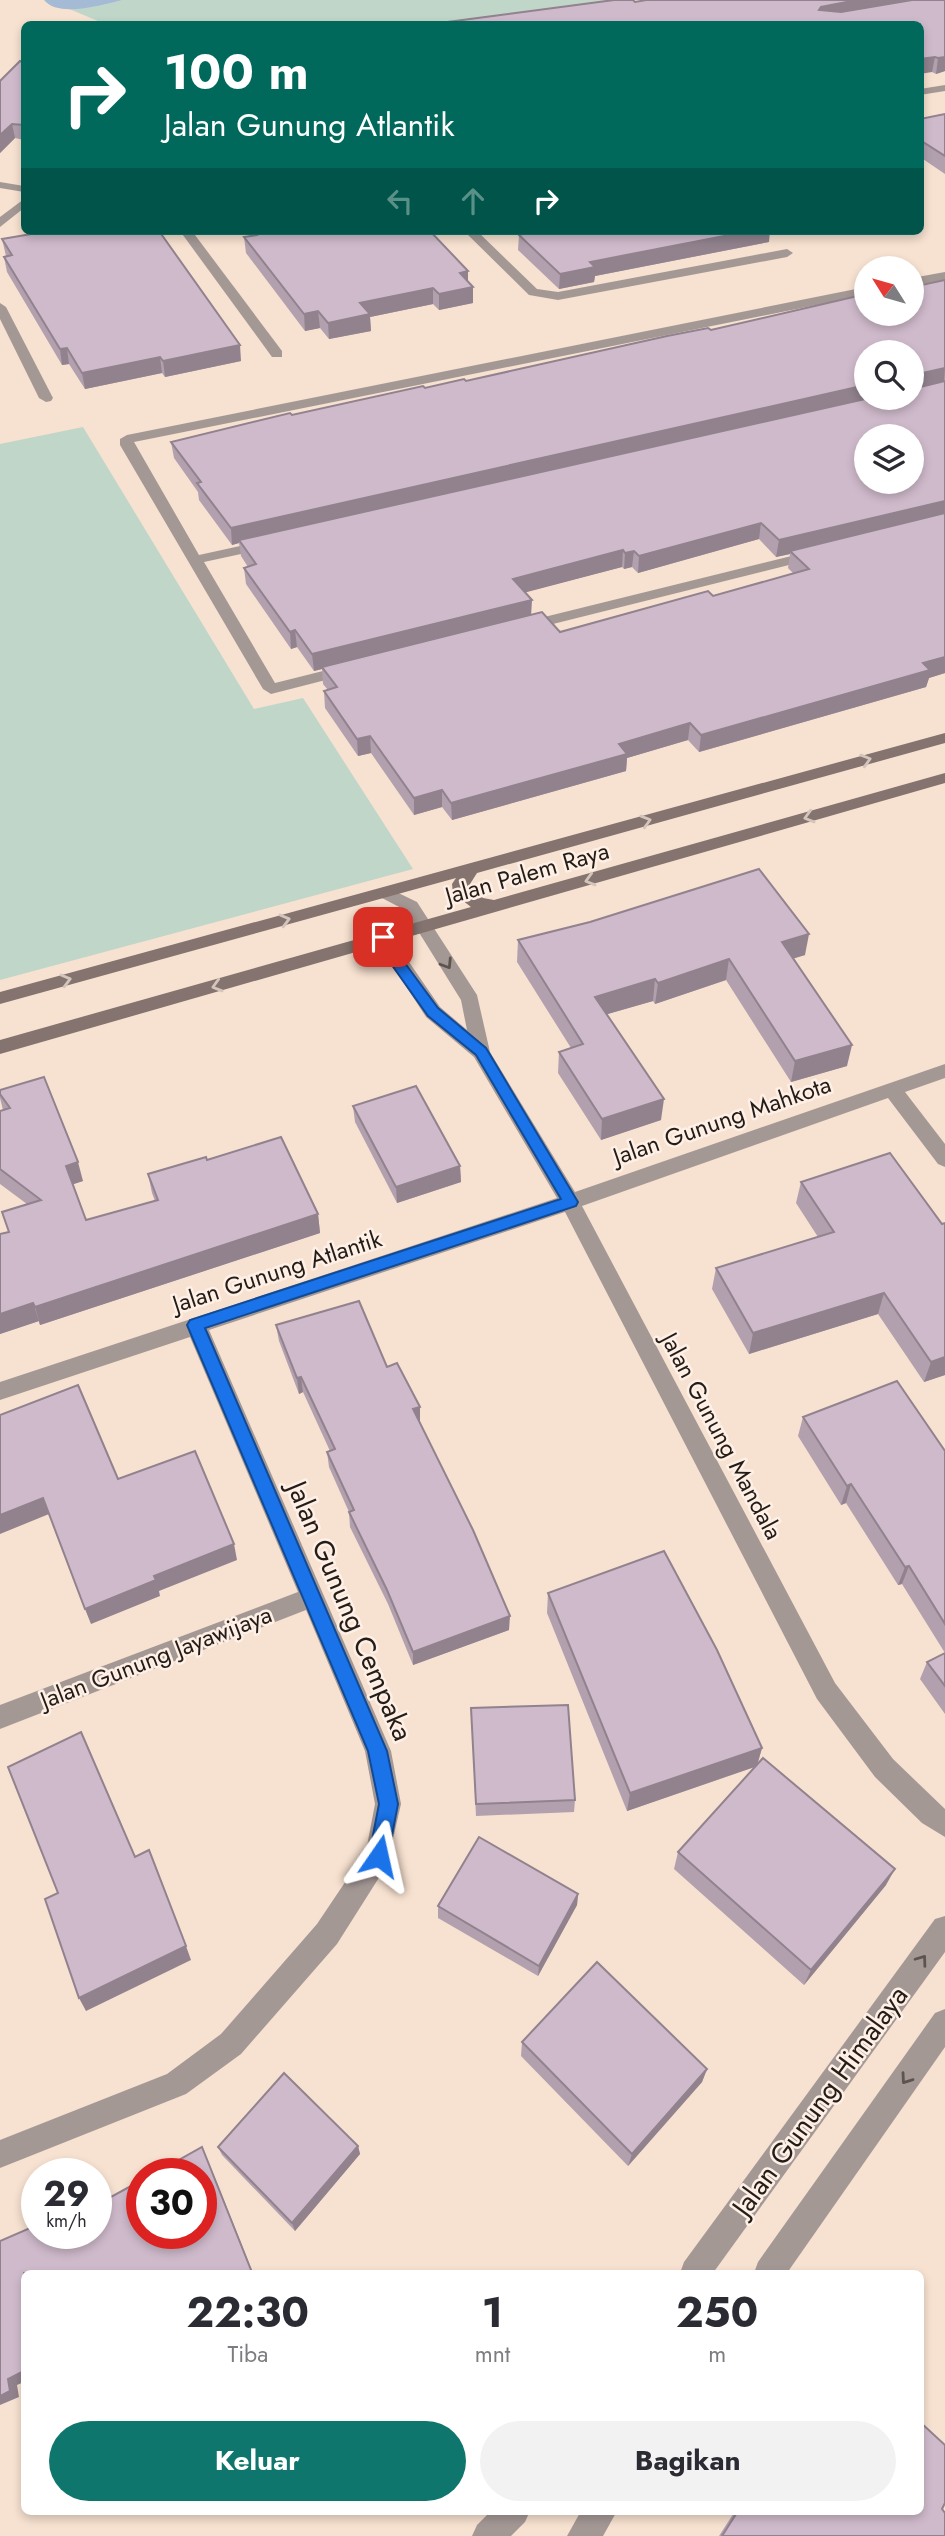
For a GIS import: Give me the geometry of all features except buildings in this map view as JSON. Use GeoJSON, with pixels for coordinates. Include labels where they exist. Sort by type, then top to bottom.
{"type":"FeatureCollection","features":[{"type":"Feature","properties":{"kind":"street"},"geometry":{"type":"LineString","coordinates":[[924,91],[945,88]]}},
{"type":"Feature","properties":{"kind":"street"},"geometry":{"type":"LineString","coordinates":[[0,223],[21,205]]}},
{"type":"Feature","properties":{"kind":"street"},"geometry":{"type":"LineString","coordinates":[[189,235],[277,354]]}},
{"type":"Feature","properties":{"kind":"street"},"geometry":{"type":"LineString","coordinates":[[474,235],[533,292],[558,296],[787,253]]}},
{"type":"Feature","properties":{"kind":"street"},"geometry":{"type":"LineString","coordinates":[[924,280],[945,276]]}},
{"type":"Feature","properties":{"kind":"street"},"geometry":{"type":"LineString","coordinates":[[366,666],[271,689],[127,445],[127,439],[854,293]]}},
{"type":"Feature","properties":{"kind":"street"},"geometry":{"type":"LineString","coordinates":[[0,307],[46,398]]}},
{"type":"Feature","properties":{"kind":"street"},"geometry":{"type":"LineString","coordinates":[[195,560],[277,542]]}},
{"type":"Feature","properties":{"kind":"street"},"geometry":{"type":"LineString","coordinates":[[500,632],[837,548]]}},
{"type":"Feature","properties":{"kind":"street","name":"Jalan Palem Raya"},"geometry":{"type":"LineString","coordinates":[[0,998],[945,738]]}},
{"type":"Feature","properties":{"kind":"street","name":"Jalan Palem Raya"},"geometry":{"type":"LineString","coordinates":[[0,1047],[945,778]]}},
{"type":"Feature","properties":{"kind":"street"},"geometry":{"type":"LineString","coordinates":[[470,870],[461,884],[461,892],[478,903],[497,907]]}},
{"type":"Feature","properties":{"kind":"street","name":"Jalan Gunung Mandala"},"geometry":{"type":"LineString","coordinates":[[386,893],[411,906],[470,1000],[481,1052],[570,1202],[826,1691],[884,1768],[931,1814],[945,1824]]}},
{"type":"Feature","properties":{"kind":"street","name":"Jalan Gunung Mandala"},"geometry":{"type":"LineString","coordinates":[[383,937],[433,1012],[481,1052]]}},
{"type":"Feature","properties":{"kind":"street","name":"Jalan Gunung Mahkota"},"geometry":{"type":"LineString","coordinates":[[570,1202],[945,1071]]}},
{"type":"Feature","properties":{"kind":"street"},"geometry":{"type":"LineString","coordinates":[[891,1088],[945,1159]]}},
{"type":"Feature","properties":{"kind":"street","name":"Jalan Gunung Atlantik"},"geometry":{"type":"LineString","coordinates":[[0,1391],[570,1202]]}},
{"type":"Feature","properties":{"kind":"street","name":"Jalan Gunung Cempaka"},"geometry":{"type":"LineString","coordinates":[[0,2154],[176,2084],[231,2044],[327,1934],[379,1856],[388,1804],[378,1751],[196,1325]]}},
{"type":"Feature","properties":{"kind":"street","name":"Jalan Gunung Jayawijaya"},"geometry":{"type":"LineString","coordinates":[[0,1717],[312,1597]]}},
{"type":"Feature","properties":{"kind":"street","name":"Jalan Gunung Himalaya"},"geometry":{"type":"LineString","coordinates":[[697,2270],[945,1929]]}},
{"type":"Feature","properties":{"kind":"street"},"geometry":{"type":"LineString","coordinates":[[771,2270],[945,2023]]}},
{"type":"Feature","properties":{"kind":"street"},"geometry":{"type":"LineString","coordinates":[[488,2536],[510,2515]]}},
{"type":"Feature","properties":{"kind":"street"},"geometry":{"type":"LineString","coordinates":[[583,2536],[598,2515]]}},
{"type":"Feature","properties":{"kind":"green space"},"geometry":{"type":"Polygon","coordinates":[[[48,0],[620,0],[453,21],[98,21],[48,0]]]}},
{"type":"Feature","properties":{"kind":"green space"},"geometry":{"type":"Polygon","coordinates":[[[83,427],[254,709],[303,698],[413,869],[0,980],[0,444],[83,427]]]}},
{"type":"Feature","properties":{"kind":"water"},"geometry":{"type":"Polygon","coordinates":[[[44,0],[122,0],[70,9],[59,8],[44,0]]]}},
{"type":"Feature","properties":{"kind":"route"},"geometry":{"type":"LineString","coordinates":[[379,1856],[388,1804],[378,1751],[196,1325],[570,1202],[481,1052],[433,1012],[383,937]]}}]}
